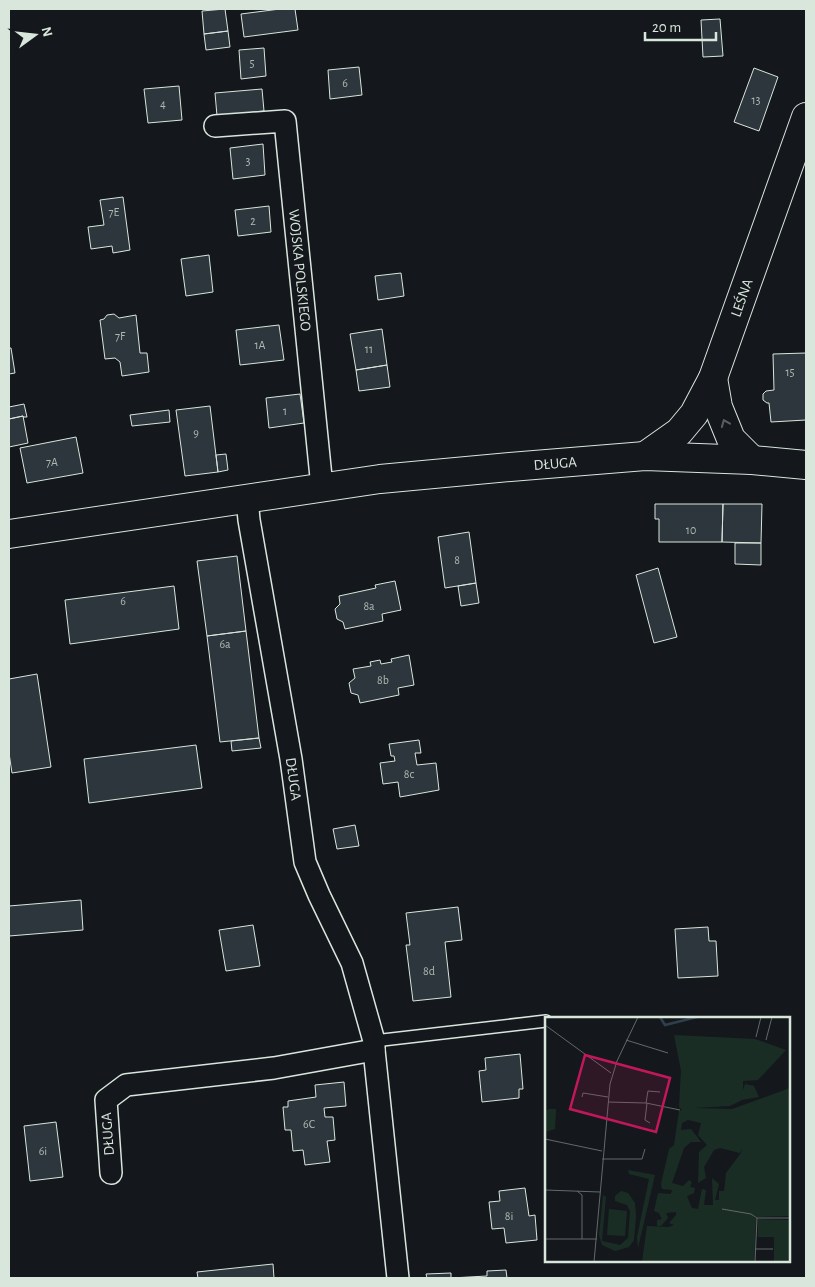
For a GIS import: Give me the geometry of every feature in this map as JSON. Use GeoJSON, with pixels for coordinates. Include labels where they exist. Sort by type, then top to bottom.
{"type":"FeatureCollection","features":[{"type":"Feature","properties":{"kind":"street","name":"LEŚNA"},"geometry":{"type":"LineString","coordinates":[[645,456],[679,432],[694,414],[712,378],[806,117]]}},
{"type":"Feature","properties":{"kind":"street","name":"WOJSKA POLSKIEGO"},"geometry":{"type":"LineString","coordinates":[[216,126],[285,121],[322,487]]}},
{"type":"Feature","properties":{"kind":"street"},"geometry":{"type":"LineString","coordinates":[[712,378],[718,407],[731,439],[752,460]]}},
{"type":"Feature","properties":{"kind":"street","name":"DŁUGA"},"geometry":{"type":"LineString","coordinates":[[9,534],[380,479],[645,456],[752,460],[806,465]]}},
{"type":"Feature","properties":{"kind":"street","name":"DŁUGA"},"geometry":{"type":"LineString","coordinates":[[247,498],[250,530],[291,759],[305,862],[352,963],[374,1045],[398,1278]]}},
{"type":"Feature","properties":{"kind":"street","name":"DŁUGA"},"geometry":{"type":"LineString","coordinates":[[111,1173],[106,1100],[126,1085],[274,1068],[374,1045]]}},
{"type":"Feature","properties":{"kind":"lane"},"geometry":{"type":"LineString","coordinates":[[374,1045],[545,1021]]}},
{"type":"Feature","properties":{"kind":"building"},"geometry":{"type":"Polygon","coordinates":[[[225,9],[228,31],[204,34],[202,11],[225,9]]]}},
{"type":"Feature","properties":{"kind":"building"},"geometry":{"type":"Polygon","coordinates":[[[295,9],[298,30],[244,37],[241,14],[295,9]]]}},
{"type":"Feature","properties":{"kind":"building"},"geometry":{"type":"Polygon","coordinates":[[[720,19],[723,56],[703,57],[701,20],[720,19]]]}},
{"type":"Feature","properties":{"kind":"building"},"geometry":{"type":"Polygon","coordinates":[[[228,31],[230,47],[206,50],[204,34],[228,31]]]}},
{"type":"Feature","properties":{"kind":"building"},"geometry":{"type":"Polygon","coordinates":[[[264,48],[266,76],[241,79],[239,50],[264,48]]]}},
{"type":"Feature","properties":{"kind":"building"},"geometry":{"type":"Polygon","coordinates":[[[359,67],[362,95],[330,99],[328,70],[359,67]]]}},
{"type":"Feature","properties":{"kind":"building"},"geometry":{"type":"Polygon","coordinates":[[[754,68],[778,77],[759,131],[734,122],[754,68]]]}},
{"type":"Feature","properties":{"kind":"building"},"geometry":{"type":"Polygon","coordinates":[[[179,86],[182,120],[148,123],[144,89],[179,86]]]}},
{"type":"Feature","properties":{"kind":"building"},"geometry":{"type":"Polygon","coordinates":[[[262,89],[264,111],[217,116],[215,93],[262,89]]]}},
{"type":"Feature","properties":{"kind":"building"},"geometry":{"type":"Polygon","coordinates":[[[263,144],[265,175],[233,179],[230,148],[263,144]]]}},
{"type":"Feature","properties":{"kind":"building"},"geometry":{"type":"Polygon","coordinates":[[[123,197],[130,250],[113,253],[112,246],[91,249],[88,227],[104,225],[100,200],[123,197]]]}},
{"type":"Feature","properties":{"kind":"building"},"geometry":{"type":"Polygon","coordinates":[[[269,206],[271,232],[238,236],[235,210],[269,206]]]}},
{"type":"Feature","properties":{"kind":"building"},"geometry":{"type":"Polygon","coordinates":[[[209,255],[213,292],[186,296],[181,259],[209,255]]]}},
{"type":"Feature","properties":{"kind":"building"},"geometry":{"type":"Polygon","coordinates":[[[401,273],[404,296],[378,300],[375,276],[401,273]]]}},
{"type":"Feature","properties":{"kind":"building"},"geometry":{"type":"Polygon","coordinates":[[[114,314],[119,318],[136,315],[140,353],[147,353],[149,372],[122,376],[120,362],[115,358],[105,359],[100,320],[104,319],[107,315],[114,314]]]}},
{"type":"Feature","properties":{"kind":"building"},"geometry":{"type":"Polygon","coordinates":[[[279,325],[284,360],[240,365],[236,330],[279,325]]]}},
{"type":"Feature","properties":{"kind":"building"},"geometry":{"type":"Polygon","coordinates":[[[382,329],[387,365],[356,370],[350,334],[382,329]]]}},
{"type":"Feature","properties":{"kind":"building"},"geometry":{"type":"Polygon","coordinates":[[[9,348],[11,348],[15,373],[9,374],[9,348]]]}},
{"type":"Feature","properties":{"kind":"building"},"geometry":{"type":"Polygon","coordinates":[[[806,353],[806,420],[771,422],[769,403],[763,400],[763,394],[766,391],[774,390],[773,354],[806,353]]]}},
{"type":"Feature","properties":{"kind":"building"},"geometry":{"type":"Polygon","coordinates":[[[387,365],[390,387],[359,391],[356,370],[387,365]]]}},
{"type":"Feature","properties":{"kind":"building"},"geometry":{"type":"Polygon","coordinates":[[[300,394],[304,423],[269,428],[266,398],[300,394]]]}},
{"type":"Feature","properties":{"kind":"building"},"geometry":{"type":"Polygon","coordinates":[[[24,404],[27,417],[9,419],[9,407],[24,404]]]}},
{"type":"Feature","properties":{"kind":"building"},"geometry":{"type":"Polygon","coordinates":[[[210,406],[218,472],[185,476],[176,410],[210,406]]]}},
{"type":"Feature","properties":{"kind":"building"},"geometry":{"type":"Polygon","coordinates":[[[169,410],[170,422],[132,426],[130,415],[169,410]]]}},
{"type":"Feature","properties":{"kind":"building"},"geometry":{"type":"Polygon","coordinates":[[[23,416],[28,443],[9,447],[9,419],[23,416]]]}},
{"type":"Feature","properties":{"kind":"building"},"geometry":{"type":"Polygon","coordinates":[[[76,437],[83,473],[27,483],[20,448],[76,437]]]}},
{"type":"Feature","properties":{"kind":"building"},"geometry":{"type":"Polygon","coordinates":[[[226,454],[228,470],[218,472],[216,455],[226,454]]]}},
{"type":"Feature","properties":{"kind":"building"},"geometry":{"type":"Polygon","coordinates":[[[655,504],[723,504],[722,542],[659,542],[659,519],[655,519],[655,504]]]}},
{"type":"Feature","properties":{"kind":"building"},"geometry":{"type":"Polygon","coordinates":[[[723,504],[762,504],[761,543],[722,542],[723,504]]]}},
{"type":"Feature","properties":{"kind":"building"},"geometry":{"type":"Polygon","coordinates":[[[469,532],[476,583],[445,588],[438,537],[469,532]]]}},
{"type":"Feature","properties":{"kind":"building"},"geometry":{"type":"Polygon","coordinates":[[[735,543],[761,543],[761,565],[735,564],[735,543]]]}},
{"type":"Feature","properties":{"kind":"building"},"geometry":{"type":"Polygon","coordinates":[[[237,556],[246,631],[207,636],[197,561],[237,556]]]}},
{"type":"Feature","properties":{"kind":"building"},"geometry":{"type":"Polygon","coordinates":[[[658,568],[677,637],[654,643],[636,575],[658,568]]]}},
{"type":"Feature","properties":{"kind":"building"},"geometry":{"type":"Polygon","coordinates":[[[395,581],[401,610],[382,614],[383,621],[345,629],[343,622],[337,619],[335,609],[340,604],[339,596],[376,588],[375,585],[395,581]]]}},
{"type":"Feature","properties":{"kind":"building"},"geometry":{"type":"Polygon","coordinates":[[[476,583],[479,603],[461,606],[458,586],[476,583]]]}},
{"type":"Feature","properties":{"kind":"building"},"geometry":{"type":"Polygon","coordinates":[[[174,586],[179,629],[70,644],[65,600],[174,586]]]}},
{"type":"Feature","properties":{"kind":"building"},"geometry":{"type":"Polygon","coordinates":[[[246,631],[259,738],[220,742],[207,636],[246,631]]]}},
{"type":"Feature","properties":{"kind":"building"},"geometry":{"type":"Polygon","coordinates":[[[409,655],[414,685],[398,688],[399,695],[360,703],[358,695],[351,693],[349,683],[355,678],[353,669],[371,666],[370,662],[380,660],[381,664],[392,662],[391,659],[409,655]]]}},
{"type":"Feature","properties":{"kind":"building"},"geometry":{"type":"Polygon","coordinates":[[[37,674],[51,767],[12,773],[9,753],[9,679],[37,674]]]}},
{"type":"Feature","properties":{"kind":"building"},"geometry":{"type":"Polygon","coordinates":[[[259,738],[261,748],[232,751],[231,741],[259,738]]]}},
{"type":"Feature","properties":{"kind":"building"},"geometry":{"type":"Polygon","coordinates":[[[419,740],[421,753],[415,753],[417,765],[436,763],[439,790],[400,797],[398,782],[383,784],[380,763],[395,761],[394,756],[391,756],[389,744],[419,740]]]}},
{"type":"Feature","properties":{"kind":"building"},"geometry":{"type":"Polygon","coordinates":[[[196,745],[202,788],[89,803],[84,759],[196,745]]]}},
{"type":"Feature","properties":{"kind":"building"},"geometry":{"type":"Polygon","coordinates":[[[355,825],[359,846],[337,849],[333,829],[355,825]]]}},
{"type":"Feature","properties":{"kind":"building"},"geometry":{"type":"Polygon","coordinates":[[[81,900],[83,930],[9,936],[9,906],[81,900]]]}},
{"type":"Feature","properties":{"kind":"building"},"geometry":{"type":"Polygon","coordinates":[[[458,907],[462,940],[445,942],[451,997],[413,1001],[406,945],[410,945],[406,913],[458,907]]]}},
{"type":"Feature","properties":{"kind":"building"},"geometry":{"type":"Polygon","coordinates":[[[253,925],[260,966],[226,971],[219,930],[253,925]]]}},
{"type":"Feature","properties":{"kind":"building"},"geometry":{"type":"Polygon","coordinates":[[[708,927],[709,941],[716,941],[718,976],[678,978],[675,929],[708,927]]]}},
{"type":"Feature","properties":{"kind":"building"},"geometry":{"type":"Polygon","coordinates":[[[520,1054],[523,1089],[519,1089],[519,1098],[482,1102],[479,1071],[486,1070],[485,1058],[520,1054]]]}},
{"type":"Feature","properties":{"kind":"building"},"geometry":{"type":"Polygon","coordinates":[[[344,1082],[346,1106],[324,1108],[325,1117],[333,1117],[335,1140],[327,1141],[330,1162],[305,1165],[303,1150],[293,1151],[291,1130],[285,1130],[283,1107],[288,1107],[288,1101],[316,1097],[315,1085],[344,1082]]]}},
{"type":"Feature","properties":{"kind":"building"},"geometry":{"type":"Polygon","coordinates":[[[56,1122],[63,1177],[30,1181],[24,1126],[56,1122]]]}},
{"type":"Feature","properties":{"kind":"building"},"geometry":{"type":"Polygon","coordinates":[[[525,1188],[529,1216],[535,1215],[537,1240],[506,1243],[504,1228],[492,1229],[489,1202],[500,1201],[499,1191],[525,1188]]]}},
{"type":"Feature","properties":{"kind":"building"},"geometry":{"type":"Polygon","coordinates":[[[273,1264],[274,1278],[198,1278],[197,1272],[273,1264]]]}},
{"type":"Feature","properties":{"kind":"building"},"geometry":{"type":"Polygon","coordinates":[[[506,1270],[507,1278],[451,1278],[487,1276],[487,1271],[506,1270]]]}},
{"type":"Feature","properties":{"kind":"building"},"geometry":{"type":"Polygon","coordinates":[[[451,1273],[451,1278],[427,1278],[426,1274],[451,1273]]]}}]}
